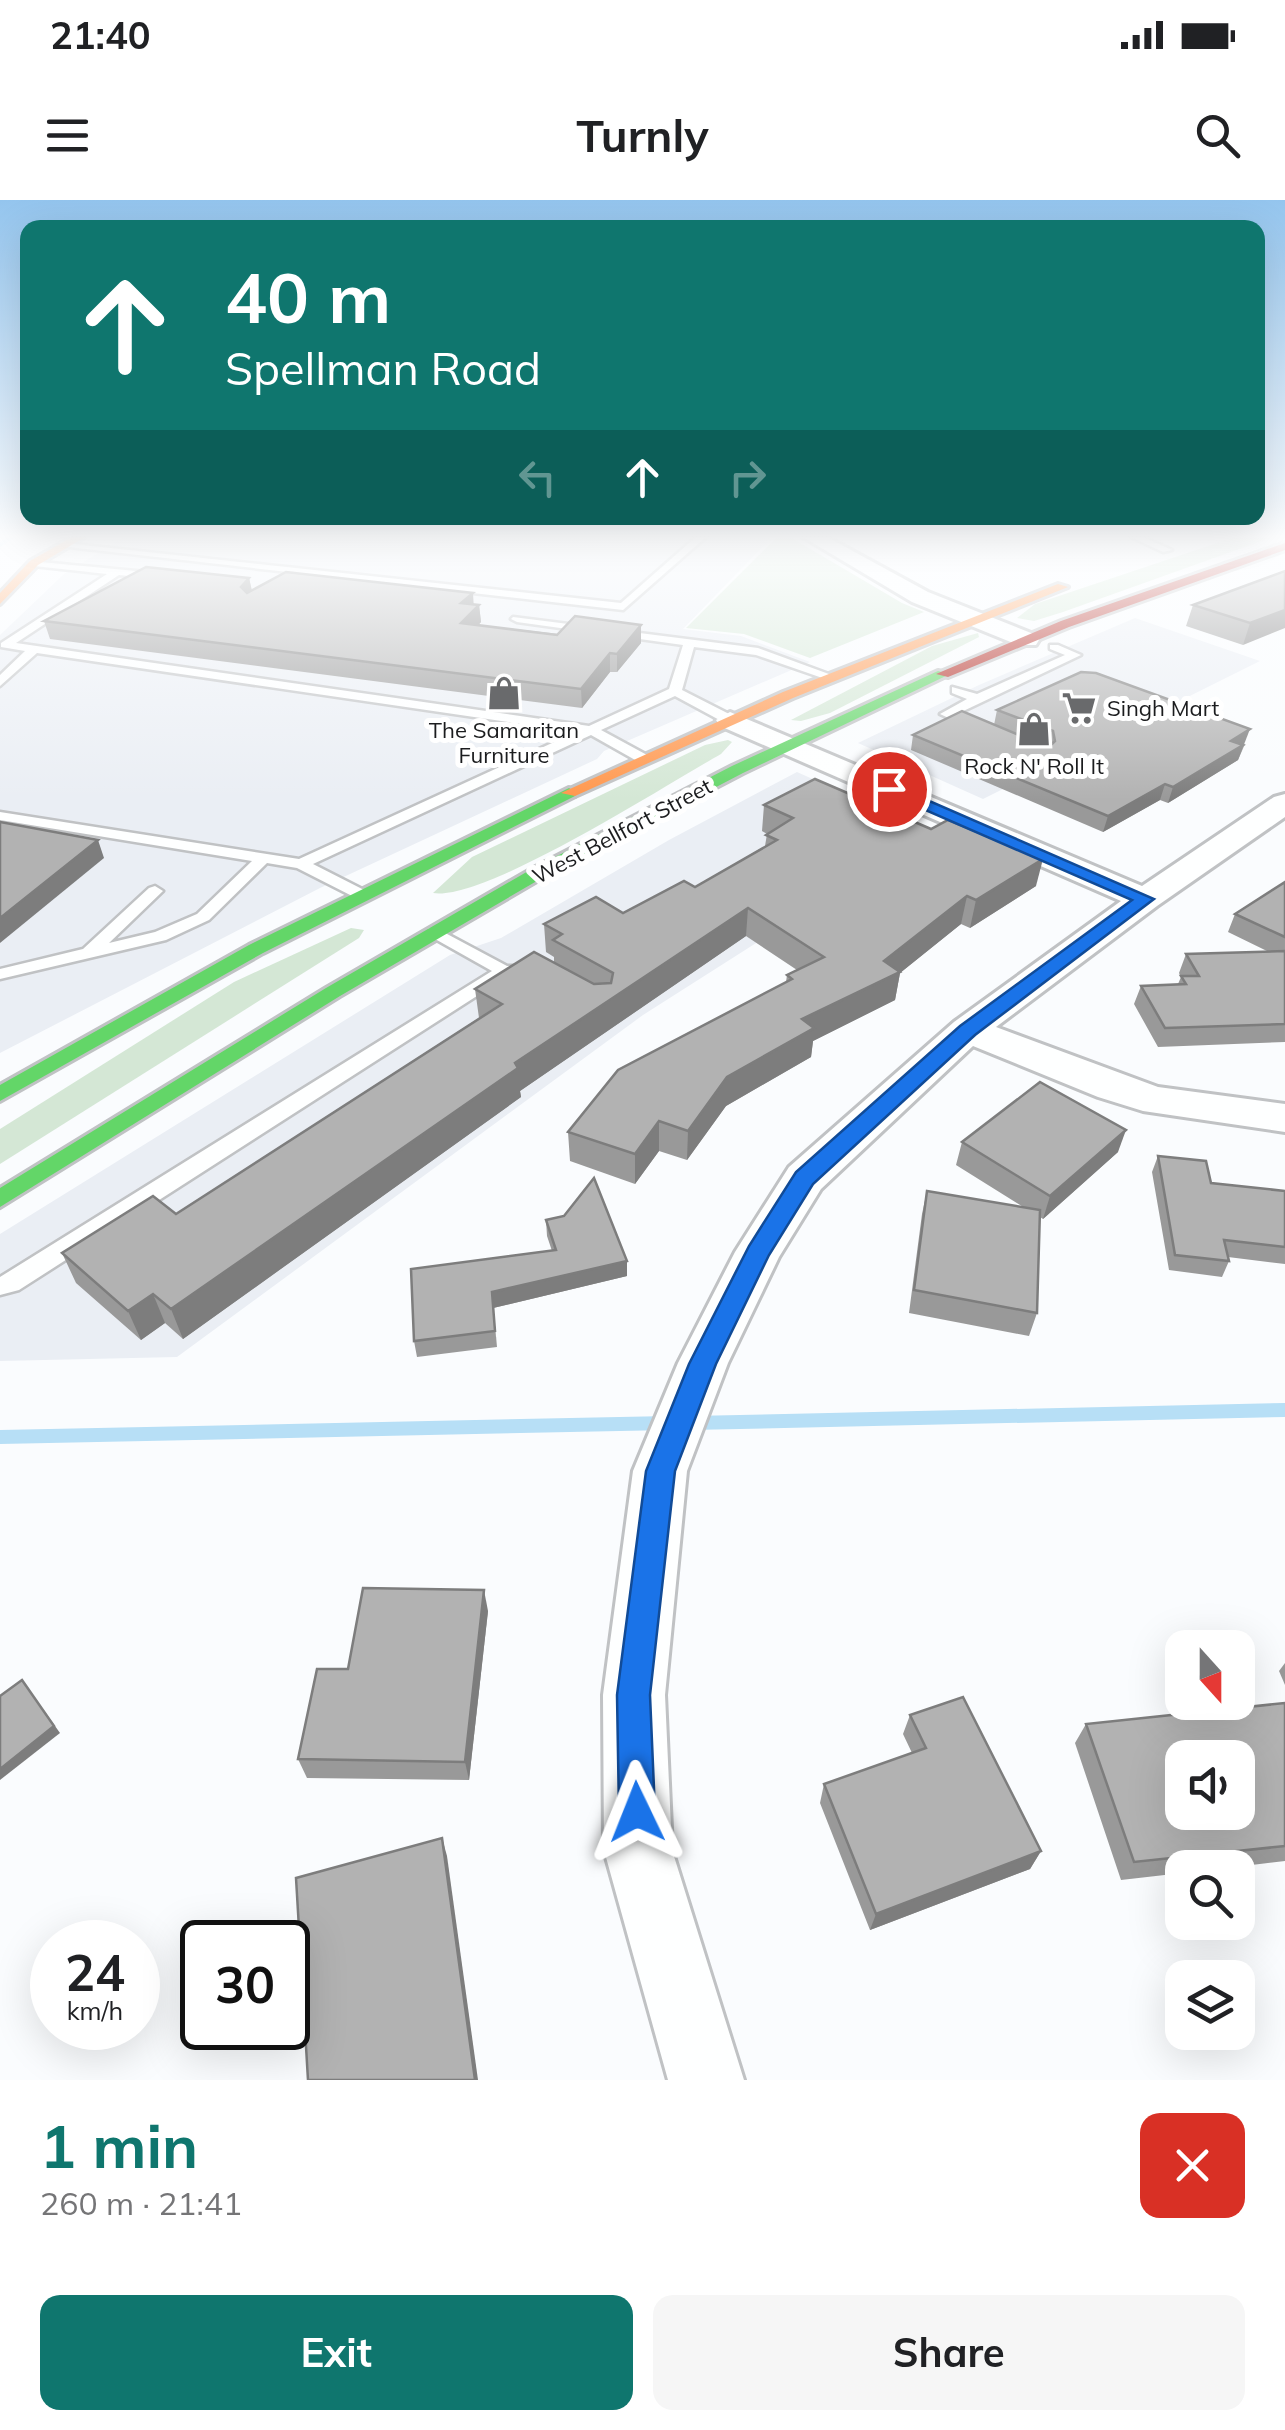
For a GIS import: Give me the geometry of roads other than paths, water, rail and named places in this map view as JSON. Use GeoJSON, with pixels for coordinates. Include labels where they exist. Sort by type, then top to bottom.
{"type":"FeatureCollection","features":[{"type":"Feature","properties":{"kind":"main road","name":"West Bellfort Street"},"geometry":{"type":"LineString","coordinates":[[0,1094],[93,1038],[362,895],[642,758],[961,625]]}},
{"type":"Feature","properties":{"kind":"main road","name":"West Bellfort Street"},"geometry":{"type":"LineString","coordinates":[[0,1199],[434,932],[651,814],[788,745],[1070,625]]}},
{"type":"Feature","properties":{"kind":"main road"},"geometry":{"type":"LineString","coordinates":[[362,895],[434,932]]}},
{"type":"Feature","properties":{"kind":"main road"},"geometry":{"type":"LineString","coordinates":[[0,1067],[93,1038]]}},
{"type":"Feature","properties":{"kind":"street"},"geometry":{"type":"LineString","coordinates":[[986,625],[1028,640]]}},
{"type":"Feature","properties":{"kind":"street"},"geometry":{"type":"LineString","coordinates":[[730,720],[1145,899]]}},
{"type":"Feature","properties":{"kind":"street"},"geometry":{"type":"LineString","coordinates":[[706,2080],[638,1850],[634,1695],[660,1471],[703,1364],[758,1252],[805,1178],[968,1030],[1145,899],[1285,803]]}},
{"type":"Feature","properties":{"kind":"street"},"geometry":{"type":"LineString","coordinates":[[968,1030],[1112,1088],[1177,1104],[1285,1118]]}},
{"type":"Feature","properties":{"kind":"lane"},"geometry":{"type":"LineString","coordinates":[[36,625],[5,645],[592,730],[642,758]]}},
{"type":"Feature","properties":{"kind":"lane"},"geometry":{"type":"LineString","coordinates":[[562,625],[758,652],[831,677]]}},
{"type":"Feature","properties":{"kind":"lane"},"geometry":{"type":"LineString","coordinates":[[301,864],[675,692],[690,641]]}},
{"type":"Feature","properties":{"kind":"lane"},"geometry":{"type":"LineString","coordinates":[[994,734],[946,714],[1076,654],[1054,647]]}},
{"type":"Feature","properties":{"kind":"lane"},"geometry":{"type":"LineString","coordinates":[[0,682],[34,649]]}},
{"type":"Feature","properties":{"kind":"lane"},"geometry":{"type":"LineString","coordinates":[[956,690],[977,699]]}},
{"type":"Feature","properties":{"kind":"lane"},"geometry":{"type":"LineString","coordinates":[[675,692],[730,720]]}},
{"type":"Feature","properties":{"kind":"lane"},"geometry":{"type":"LineString","coordinates":[[0,816],[301,864],[362,895]]}},
{"type":"Feature","properties":{"kind":"lane"},"geometry":{"type":"LineString","coordinates":[[184,864],[202,848]]}},
{"type":"Feature","properties":{"kind":"lane"},"geometry":{"type":"LineString","coordinates":[[0,974],[160,936],[204,918],[264,858]]}},
{"type":"Feature","properties":{"kind":"lane"},"geometry":{"type":"LineString","coordinates":[[87,955],[155,891]]}},
{"type":"Feature","properties":{"kind":"lane"},"geometry":{"type":"LineString","coordinates":[[434,932],[504,971]]}},
{"type":"Feature","properties":{"kind":"lane"},"geometry":{"type":"LineString","coordinates":[[0,1286],[11,1284],[504,971],[534,969]]}},
{"type":"Feature","properties":{"kind":"waterway"},"geometry":{"type":"LineString","coordinates":[[691,1423],[1285,1410]]}},
{"type":"Feature","properties":{"kind":"waterway"},"geometry":{"type":"LineString","coordinates":[[0,1437],[669,1423]]}},
{"type":"Feature","properties":{"kind":"place","name":"The Samaritan Furniture"},"geometry":{"type":"Point","coordinates":[504,693]}},
{"type":"Feature","properties":{"kind":"place","name":"Singh Mart"},"geometry":{"type":"Point","coordinates":[1079,708]}},
{"type":"Feature","properties":{"kind":"place","name":"Rock N' Roll It"},"geometry":{"type":"Point","coordinates":[1034,729]}}]}
